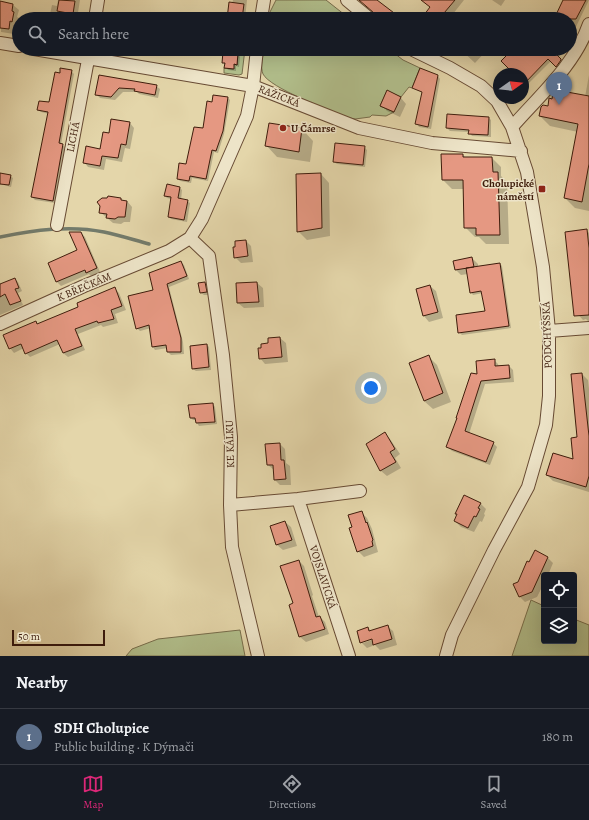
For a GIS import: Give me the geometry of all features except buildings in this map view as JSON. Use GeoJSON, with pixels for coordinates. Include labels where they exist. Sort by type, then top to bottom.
{"type":"FeatureCollection","features":[{"type":"Feature","properties":{"kind":"street"},"geometry":{"type":"LineString","coordinates":[[96,12],[98,0]]}},
{"type":"Feature","properties":{"kind":"street"},"geometry":{"type":"LineString","coordinates":[[262,12],[264,0]]}},
{"type":"Feature","properties":{"kind":"street"},"geometry":{"type":"LineString","coordinates":[[347,0],[362,12]]}},
{"type":"Feature","properties":{"kind":"street"},"geometry":{"type":"LineString","coordinates":[[577,50],[583,40],[589,24]]}},
{"type":"Feature","properties":{"kind":"street"},"geometry":{"type":"LineString","coordinates":[[0,43],[12,45]]}},
{"type":"Feature","properties":{"kind":"street","name":"LICHÁ"},"geometry":{"type":"LineString","coordinates":[[57,225],[89,56]]}},
{"type":"Feature","properties":{"kind":"street","name":"RAŽICKÁ"},"geometry":{"type":"LineString","coordinates":[[99,56],[253,86],[359,128],[432,143],[521,152]]}},
{"type":"Feature","properties":{"kind":"street"},"geometry":{"type":"LineString","coordinates":[[190,238],[202,219],[247,116],[253,86],[256,56]]}},
{"type":"Feature","properties":{"kind":"street","name":"PODCHÝŠSKÁ"},"geometry":{"type":"LineString","coordinates":[[425,56],[481,86],[497,101],[512,127],[527,172],[538,228],[549,331],[549,396],[546,426],[528,487],[494,550],[452,635],[446,656]]}},
{"type":"Feature","properties":{"kind":"street"},"geometry":{"type":"LineString","coordinates":[[512,127],[568,64],[573,56]]}},
{"type":"Feature","properties":{"kind":"street","name":"K BŘEČKÁM"},"geometry":{"type":"LineString","coordinates":[[0,324],[84,286],[169,251],[190,238]]}},
{"type":"Feature","properties":{"kind":"street","name":"KE KÁLKU"},"geometry":{"type":"LineString","coordinates":[[190,238],[209,256],[223,355],[231,437],[230,505],[232,547],[258,656]]}},
{"type":"Feature","properties":{"kind":"street"},"geometry":{"type":"LineString","coordinates":[[549,331],[589,328]]}},
{"type":"Feature","properties":{"kind":"street"},"geometry":{"type":"LineString","coordinates":[[230,505],[298,499],[360,491]]}},
{"type":"Feature","properties":{"kind":"street","name":"VOJSLAVICKÁ"},"geometry":{"type":"LineString","coordinates":[[298,499],[349,656]]}},
{"type":"Feature","properties":{"kind":"green space"},"geometry":{"type":"Polygon","coordinates":[[[276,0],[326,0],[341,12],[270,12],[276,0]]]}},
{"type":"Feature","properties":{"kind":"green space"},"geometry":{"type":"Polygon","coordinates":[[[238,56],[244,56],[242,74],[224,73],[224,68],[233,69],[234,64],[237,65],[238,56]]]}},
{"type":"Feature","properties":{"kind":"green space"},"geometry":{"type":"Polygon","coordinates":[[[263,56],[398,56],[420,68],[412,88],[409,87],[401,97],[387,91],[380,106],[394,112],[386,116],[372,115],[370,117],[355,119],[345,117],[277,86],[268,80],[263,74],[263,56]]]}},
{"type":"Feature","properties":{"kind":"green space"},"geometry":{"type":"Polygon","coordinates":[[[531,600],[541,605],[541,644],[577,644],[577,620],[589,625],[589,656],[512,656],[531,600]]]}},
{"type":"Feature","properties":{"kind":"green space"},"geometry":{"type":"Polygon","coordinates":[[[240,630],[245,656],[126,656],[132,649],[158,639],[240,630]]]}},
{"type":"Feature","properties":{"kind":"waterway"},"geometry":{"type":"LineString","coordinates":[[0,237],[39,230],[78,229],[104,232],[149,244]]}},
{"type":"Feature","properties":{"kind":"place","name":"SDH Cholupice"},"geometry":{"type":"Point","coordinates":[559,105]}},
{"type":"Feature","properties":{"kind":"place","name":"U Čámrse"},"geometry":{"type":"Point","coordinates":[283,128]}},
{"type":"Feature","properties":{"kind":"place","name":"Cholupické náměstí"},"geometry":{"type":"Point","coordinates":[542,189]}}]}
